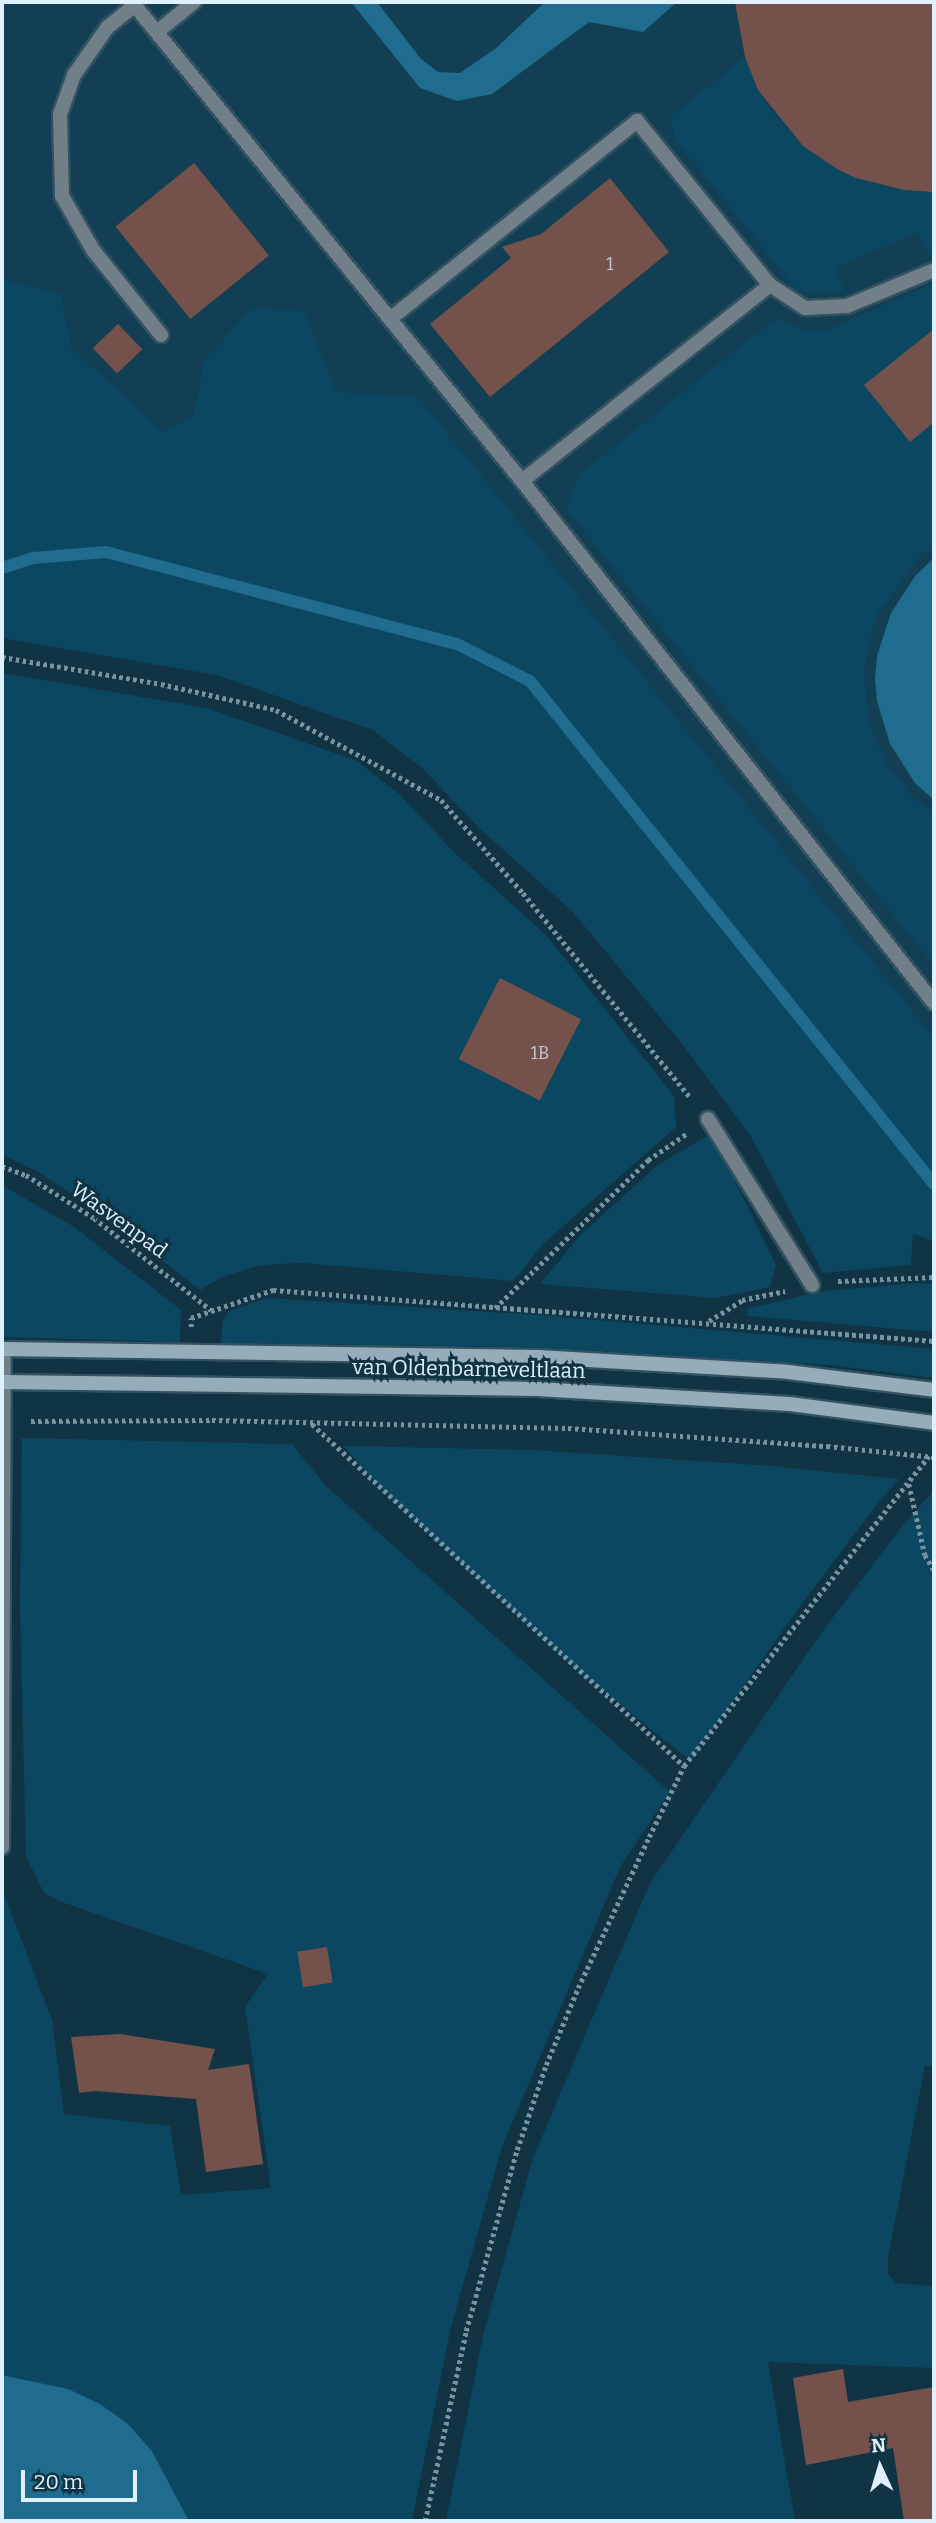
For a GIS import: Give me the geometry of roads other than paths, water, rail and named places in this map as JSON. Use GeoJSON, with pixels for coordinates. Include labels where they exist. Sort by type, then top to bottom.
{"type":"FeatureCollection","features":[{"type":"Feature","properties":{"kind":"main road","name":"van Oldenbarneveltlaan"},"geometry":{"type":"LineString","coordinates":[[3,1349],[538,1357],[788,1372],[934,1390]]}},
{"type":"Feature","properties":{"kind":"main road","name":"van Oldenbarneveltlaan"},"geometry":{"type":"LineString","coordinates":[[3,1382],[537,1389],[790,1404],[934,1423]]}},
{"type":"Feature","properties":{"kind":"lane"},"geometry":{"type":"LineString","coordinates":[[157,32],[194,2]]}},
{"type":"Feature","properties":{"kind":"lane"},"geometry":{"type":"LineString","coordinates":[[161,335],[93,250],[62,196],[60,114],[74,75],[107,28],[134,3],[523,481],[934,1003]]}},
{"type":"Feature","properties":{"kind":"lane"},"geometry":{"type":"LineString","coordinates":[[390,319],[637,121],[770,285],[805,308],[847,306],[934,270]]}},
{"type":"Feature","properties":{"kind":"lane"},"geometry":{"type":"LineString","coordinates":[[523,481],[770,285]]}},
{"type":"Feature","properties":{"kind":"lane"},"geometry":{"type":"LineString","coordinates":[[708,1119],[812,1284]]}},
{"type":"Feature","properties":{"kind":"lane"},"geometry":{"type":"LineString","coordinates":[[2,1847],[3,1349]]}},
{"type":"Feature","properties":{"kind":"waterway"},"geometry":{"type":"LineString","coordinates":[[2,568],[33,558],[106,552],[457,644],[530,681],[934,1184]]}}]}
